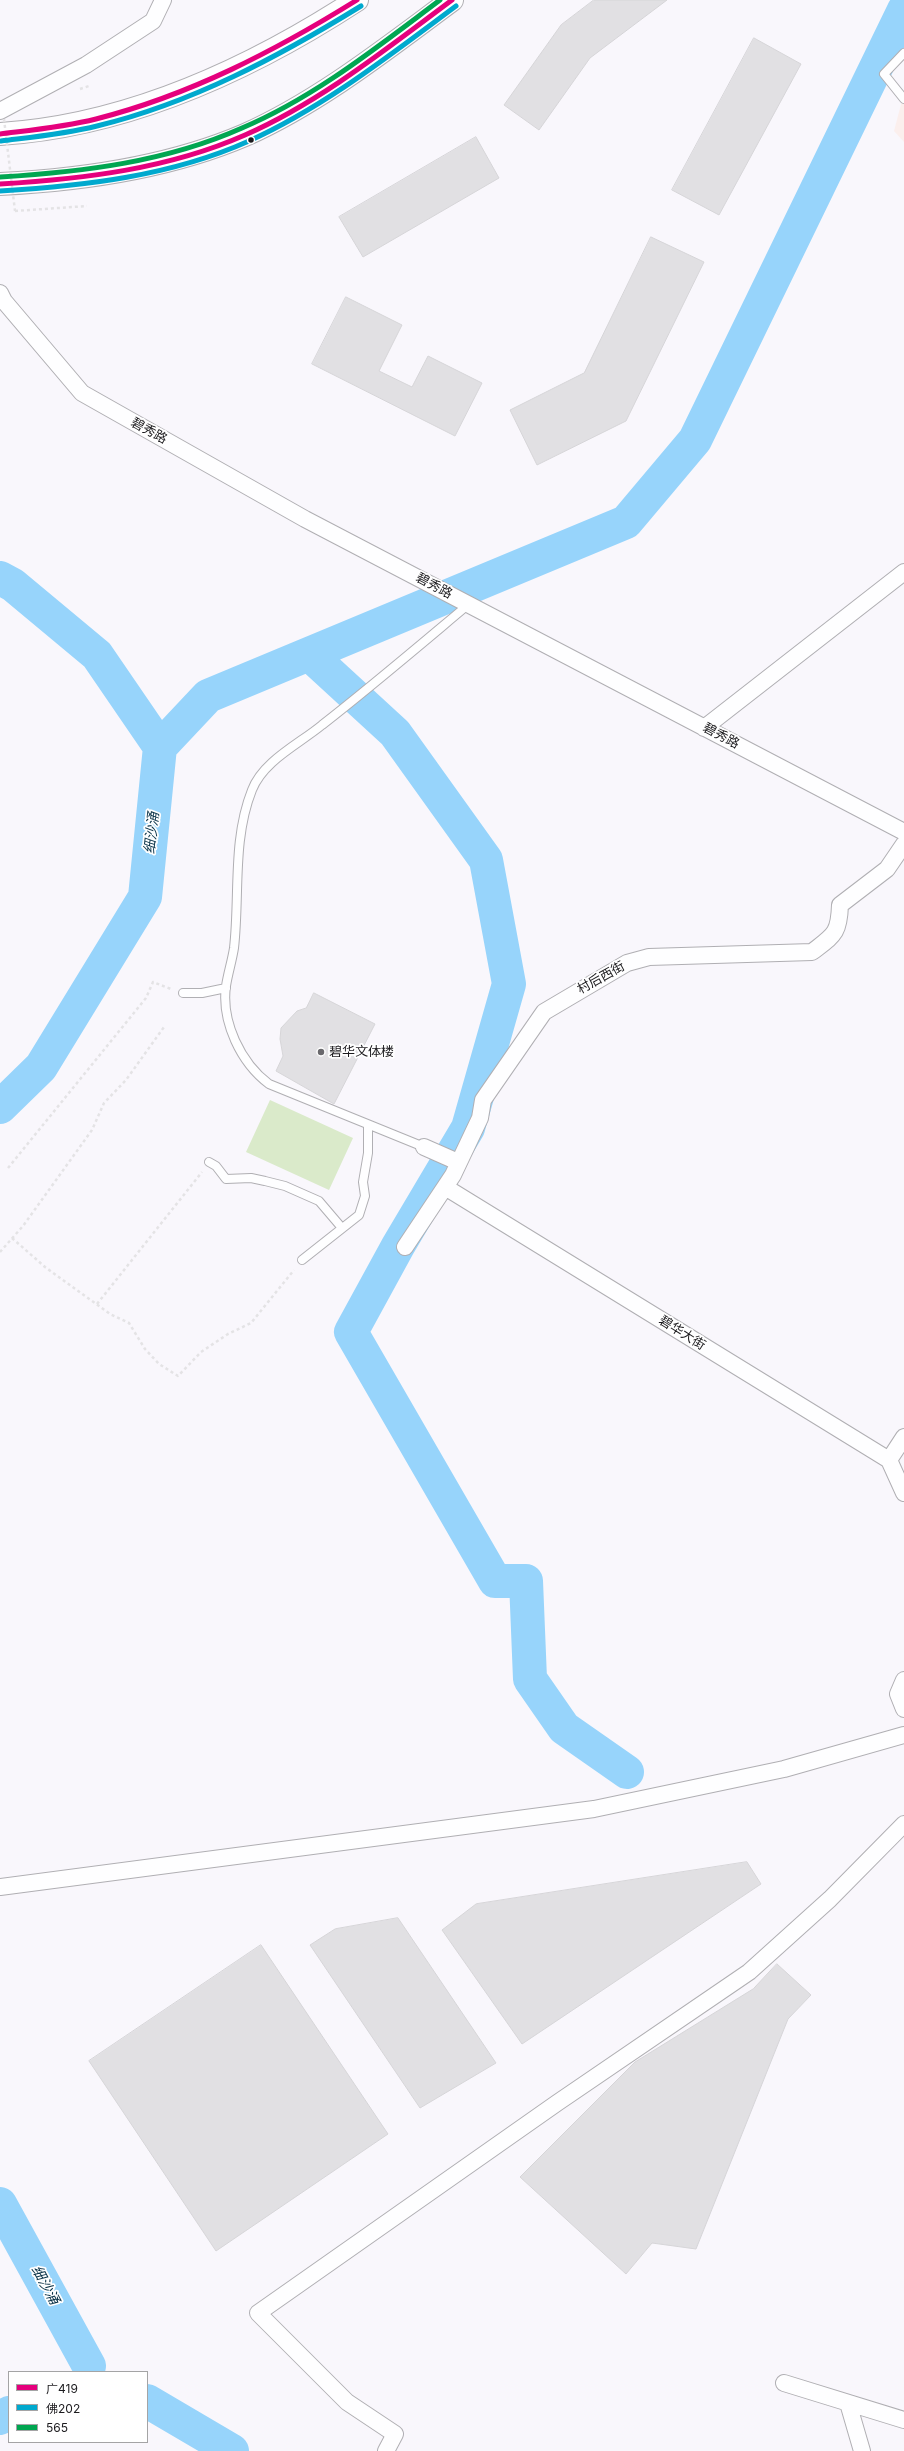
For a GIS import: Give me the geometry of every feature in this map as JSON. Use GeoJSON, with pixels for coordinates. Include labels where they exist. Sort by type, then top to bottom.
{"type":"FeatureCollection","features":[{"type":"Feature","properties":{"kind":"main road"},"geometry":{"type":"LineString","coordinates":[[1,121],[79,122],[145,104],[200,84],[308,31],[357,0]]}},
{"type":"Feature","properties":{"kind":"main road"},"geometry":{"type":"LineString","coordinates":[[0,184],[39,182],[133,170],[184,156],[245,134],[320,93],[378,54],[452,0]]}},
{"type":"Feature","properties":{"kind":"street"},"geometry":{"type":"LineString","coordinates":[[1,121],[153,21],[163,0]]}},
{"type":"Feature","properties":{"kind":"street","name":"碧秀路"},"geometry":{"type":"LineString","coordinates":[[0,293],[4,301],[82,394],[305,519],[904,832]]}},
{"type":"Feature","properties":{"kind":"street"},"geometry":{"type":"LineString","coordinates":[[704,728],[904,572]]}},
{"type":"Feature","properties":{"kind":"street","name":"村后西街"},"geometry":{"type":"LineString","coordinates":[[405,1247],[445,1187],[480,1118],[483,1100],[544,1012],[627,963],[649,957],[812,952],[831,938],[839,926],[840,905],[887,869],[904,844]]}},
{"type":"Feature","properties":{"kind":"street"},"geometry":{"type":"LineString","coordinates":[[424,1147],[458,1162]]}},
{"type":"Feature","properties":{"kind":"street","name":"碧华大街"},"geometry":{"type":"LineString","coordinates":[[445,1187],[889,1460]]}},
{"type":"Feature","properties":{"kind":"street"},"geometry":{"type":"LineString","coordinates":[[904,1437],[889,1460],[904,1492]]}},
{"type":"Feature","properties":{"kind":"street"},"geometry":{"type":"LineString","coordinates":[[904,1680],[898,1694],[904,1709]]}},
{"type":"Feature","properties":{"kind":"street"},"geometry":{"type":"LineString","coordinates":[[0,1887],[594,1809],[784,1769],[904,1735]]}},
{"type":"Feature","properties":{"kind":"street"},"geometry":{"type":"LineString","coordinates":[[387,2450],[395,2434],[346,2402],[258,2313],[557,2103],[749,1972],[830,1900],[904,1824]]}},
{"type":"Feature","properties":{"kind":"street"},"geometry":{"type":"LineString","coordinates":[[784,2383],[904,2420]]}},
{"type":"Feature","properties":{"kind":"street"},"geometry":{"type":"LineString","coordinates":[[848,2403],[862,2451]]}},
{"type":"Feature","properties":{"kind":"lane"},"geometry":{"type":"LineString","coordinates":[[904,53],[884,74],[904,99]]}},
{"type":"Feature","properties":{"kind":"lane"},"geometry":{"type":"LineString","coordinates":[[424,1147],[269,1084],[254,1072],[233,1036],[226,1012],[226,988],[234,949],[240,842],[252,787],[268,766],[322,726],[469,604]]}},
{"type":"Feature","properties":{"kind":"lane"},"geometry":{"type":"LineString","coordinates":[[183,993],[202,993],[226,988]]}},
{"type":"Feature","properties":{"kind":"lane"},"geometry":{"type":"LineString","coordinates":[[302,1260],[359,1215],[365,1196],[363,1182],[368,1153],[368,1125]]}},
{"type":"Feature","properties":{"kind":"lane"},"geometry":{"type":"LineString","coordinates":[[209,1162],[216,1166],[226,1179],[258,1180],[285,1186],[319,1201],[342,1228]]}},
{"type":"Feature","properties":{"kind":"path"},"geometry":{"type":"LineString","coordinates":[[1,121],[15,211],[87,206]]}},
{"type":"Feature","properties":{"kind":"path"},"geometry":{"type":"LineString","coordinates":[[8,1168],[146,998],[153,982],[164,987]]}},
{"type":"Feature","properties":{"kind":"path"},"geometry":{"type":"LineString","coordinates":[[0,1252],[23,1226],[92,1130],[104,1103],[126,1080],[164,1026]]}},
{"type":"Feature","properties":{"kind":"path"},"geometry":{"type":"LineString","coordinates":[[98,1304],[177,1205],[209,1162]]}},
{"type":"Feature","properties":{"kind":"path"},"geometry":{"type":"LineString","coordinates":[[12,1238],[45,1268],[129,1324],[145,1349],[159,1364],[178,1376],[201,1352],[228,1334],[251,1323],[302,1260]]}},
{"type":"Feature","properties":{"kind":"shaded area"},"geometry":{"type":"Polygon","coordinates":[[[904,93],[904,142],[894,131],[904,93]]]}},
{"type":"Feature","properties":{"kind":"green space"},"geometry":{"type":"Polygon","coordinates":[[[270,1100],[353,1138],[329,1190],[246,1152],[270,1100]]]}},
{"type":"Feature","properties":{"kind":"building"},"geometry":{"type":"Polygon","coordinates":[[[594,0],[667,0],[590,58],[539,130],[504,105],[561,25],[594,0]]]}},
{"type":"Feature","properties":{"kind":"building"},"geometry":{"type":"Polygon","coordinates":[[[754,38],[801,64],[719,215],[672,190],[754,38]]]}},
{"type":"Feature","properties":{"kind":"building"},"geometry":{"type":"Polygon","coordinates":[[[476,137],[499,178],[363,257],[339,217],[476,137]]]}},
{"type":"Feature","properties":{"kind":"building"},"geometry":{"type":"Polygon","coordinates":[[[651,237],[704,262],[626,421],[537,465],[510,410],[584,373],[651,237]]]}},
{"type":"Feature","properties":{"kind":"building"},"geometry":{"type":"Polygon","coordinates":[[[346,297],[402,325],[379,371],[412,387],[428,356],[482,383],[455,436],[312,364],[346,297]]]}},
{"type":"Feature","properties":{"kind":"building","name":"碧华文体楼"},"geometry":{"type":"Polygon","coordinates":[[[314,993],[375,1024],[334,1104],[276,1071],[283,1056],[280,1039],[281,1028],[297,1011],[306,1008],[314,993]]]}},
{"type":"Feature","properties":{"kind":"building"},"geometry":{"type":"Polygon","coordinates":[[[747,1862],[761,1884],[522,2044],[442,1930],[476,1904],[747,1862]]]}},
{"type":"Feature","properties":{"kind":"building"},"geometry":{"type":"Polygon","coordinates":[[[398,1918],[496,2063],[420,2108],[310,1945],[335,1929],[398,1918]]]}},
{"type":"Feature","properties":{"kind":"building"},"geometry":{"type":"Polygon","coordinates":[[[261,1945],[388,2134],[216,2251],[89,2061],[261,1945]]]}},
{"type":"Feature","properties":{"kind":"building"},"geometry":{"type":"Polygon","coordinates":[[[777,1964],[811,1995],[788,2019],[696,2249],[652,2243],[626,2274],[520,2177],[635,2062],[753,1989],[777,1964]]]}},
{"type":"Feature","properties":{"kind":"waterway"},"geometry":{"type":"LineString","coordinates":[[160,747],[208,696],[626,522],[695,440],[904,10]]}},
{"type":"Feature","properties":{"kind":"waterway","name":"细沙涌"},"geometry":{"type":"LineString","coordinates":[[0,578],[13,585],[97,655],[160,747],[145,897],[41,1067],[0,1107]]}},
{"type":"Feature","properties":{"kind":"waterway"},"geometry":{"type":"LineString","coordinates":[[309,654],[395,733],[486,860],[509,984],[468,1128],[398,1246],[351,1332],[495,1581],[526,1581],[530,1679],[564,1728],[627,1772]]}},
{"type":"Feature","properties":{"kind":"waterway","name":"细沙涌"},"geometry":{"type":"LineString","coordinates":[[0,2204],[89,2366]]}},
{"type":"Feature","properties":{"kind":"waterway"},"geometry":{"type":"LineString","coordinates":[[148,2402],[232,2451]]}},
{"type":"Feature","properties":{"kind":"waterway"},"geometry":{"type":"LineString","coordinates":[[0,2418],[8,2414]]}},
{"type":"Feature","properties":{"kind":"transit line","name":"广419"},"geometry":{"type":"LineString","coordinates":[[0,134],[84,122],[131,109],[165,97],[231,70],[263,54],[357,0]]}},
{"type":"Feature","properties":{"kind":"transit line","name":"565"},"geometry":{"type":"LineString","coordinates":[[0,177],[62,172],[123,163],[154,157],[213,140],[269,116],[295,102],[345,70],[440,0]]}},
{"type":"Feature","properties":{"kind":"transit line","name":"广419"},"geometry":{"type":"LineString","coordinates":[[0,184],[62,179],[125,170],[156,164],[216,147],[273,122],[326,91],[377,56],[452,0]]}},
{"type":"Feature","properties":{"kind":"transit line","name":"佛202"},"geometry":{"type":"LineString","coordinates":[[1,141],[85,129],[167,105],[234,76],[266,60],[361,6]]}},
{"type":"Feature","properties":{"kind":"transit line","name":"佛202"},"geometry":{"type":"LineString","coordinates":[[0,191],[95,182],[158,171],[189,163],[249,141],[277,127],[330,96],[356,79],[456,6]]}},
{"type":"Feature","properties":{"kind":"place","name":"碧华文体楼"},"geometry":{"type":"Point","coordinates":[321,1052]}}]}
